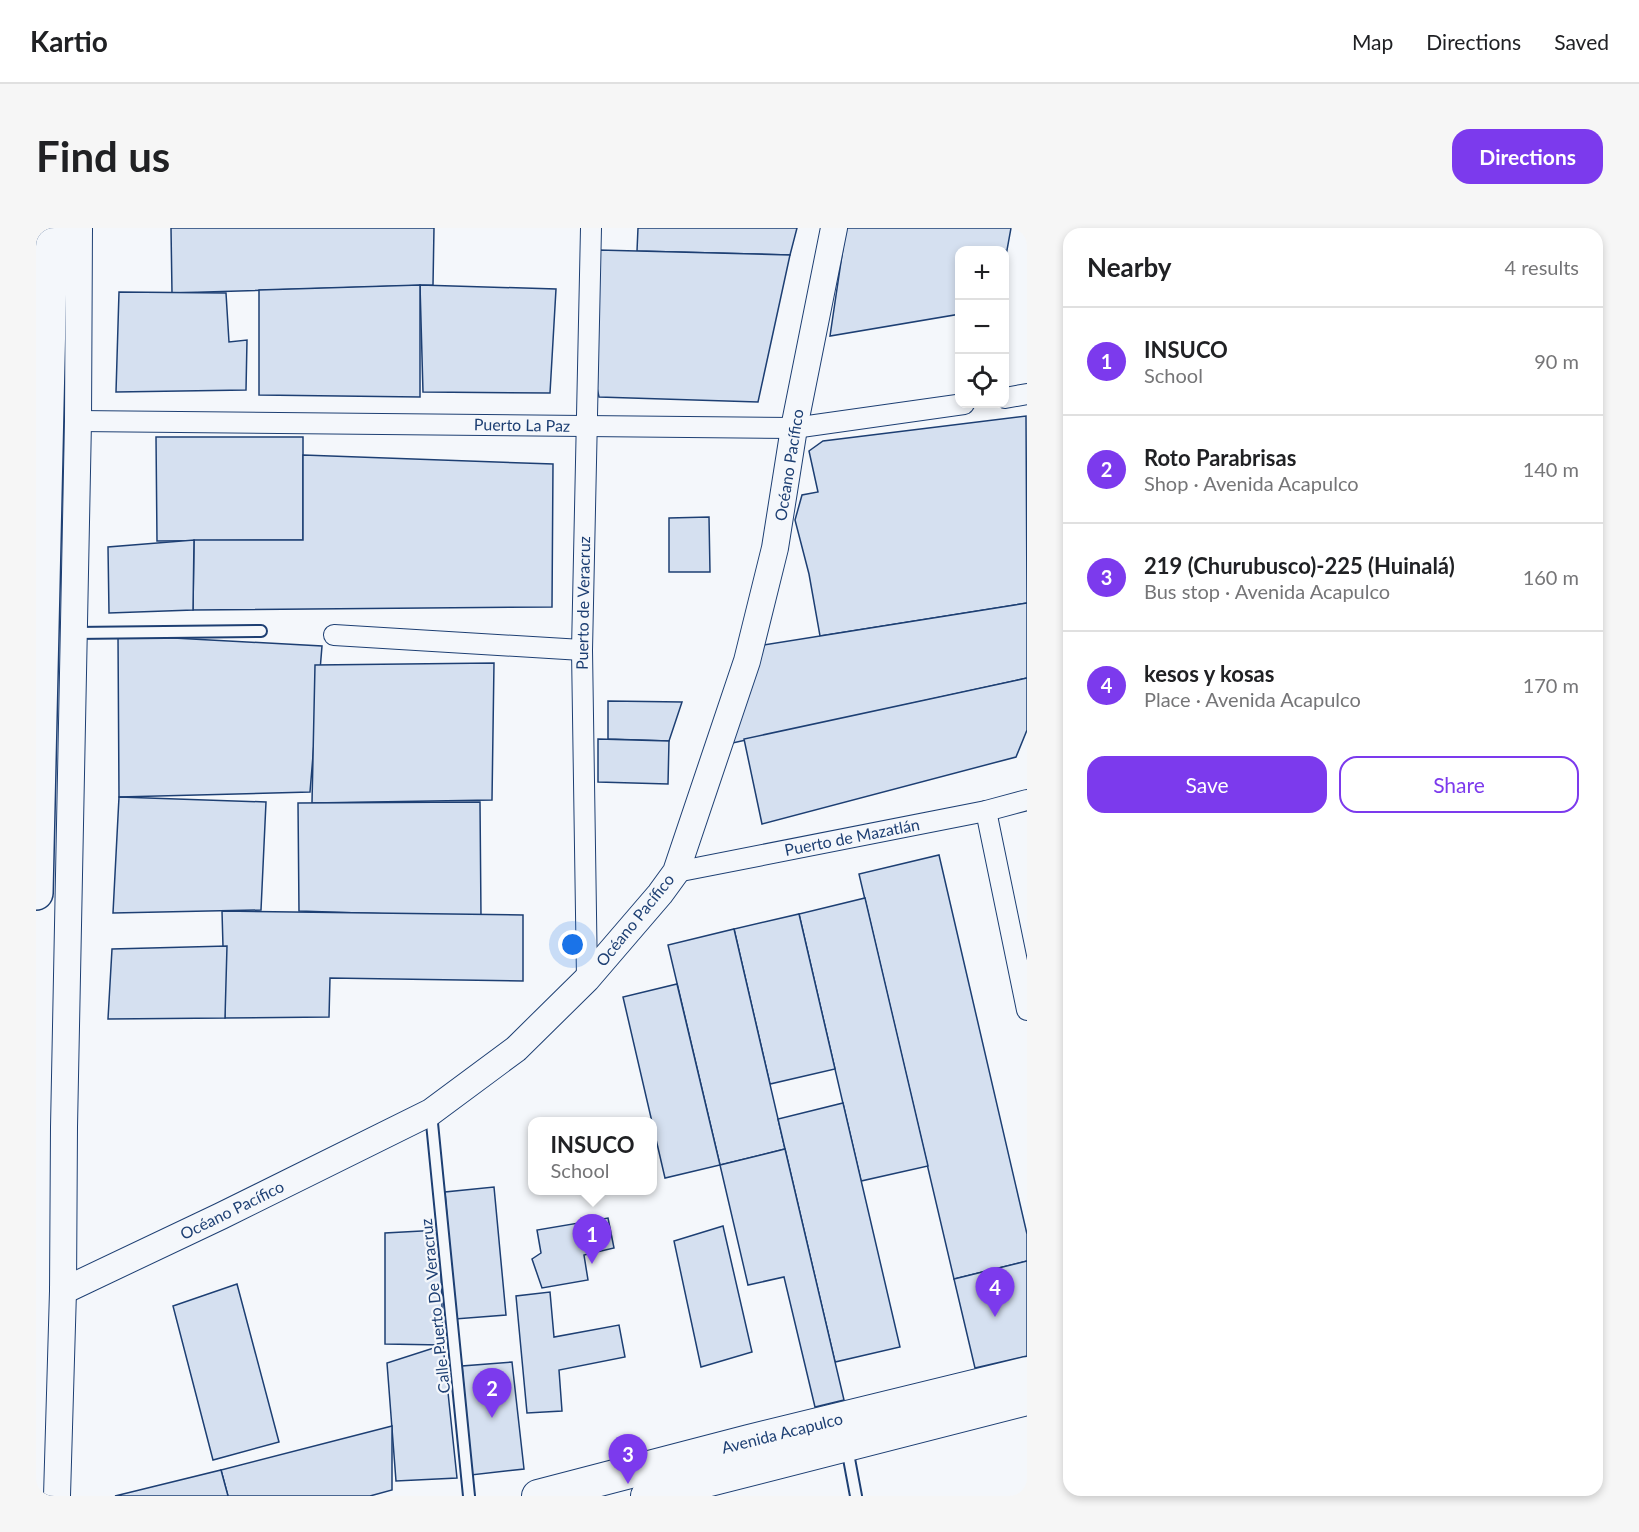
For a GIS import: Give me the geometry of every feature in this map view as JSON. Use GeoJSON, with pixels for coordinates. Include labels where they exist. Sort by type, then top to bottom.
{"type":"FeatureCollection","features":[{"type":"Feature","properties":{"kind":"highway"},"geometry":{"type":"LineString","coordinates":[[36,893],[51,228]]}},
{"type":"Feature","properties":{"kind":"main road","name":"Avenida Acapulco"},"geometry":{"type":"LineString","coordinates":[[647,1496],[1027,1372]]}},
{"type":"Feature","properties":{"kind":"main road","name":"Avenida Acapulco"},"geometry":{"type":"LineString","coordinates":[[538,1496],[844,1431],[1027,1399]]}},
{"type":"Feature","properties":{"kind":"street"},"geometry":{"type":"LineString","coordinates":[[51,1490],[63,1291],[63,1127],[78,421],[79,228]]}},
{"type":"Feature","properties":{"kind":"street","name":"Puerto de Veracruz"},"geometry":{"type":"LineString","coordinates":[[586,979],[582,650],[591,228]]}},
{"type":"Feature","properties":{"kind":"street","name":"Océano Pacífico"},"geometry":{"type":"LineString","coordinates":[[63,1291],[431,1112],[516,1049],[586,979],[660,894],[675,872],[747,661],[776,548],[794,428],[834,228]]}},
{"type":"Feature","properties":{"kind":"street"},"geometry":{"type":"LineString","coordinates":[[1009,397],[1027,394]]}},
{"type":"Feature","properties":{"kind":"street","name":"Puerto La Paz"},"geometry":{"type":"LineString","coordinates":[[78,421],[794,428],[955,405]]}},
{"type":"Feature","properties":{"kind":"street"},"geometry":{"type":"LineString","coordinates":[[334,635],[582,650]]}},
{"type":"Feature","properties":{"kind":"street","name":"Puerto de Mazatlán"},"geometry":{"type":"LineString","coordinates":[[675,872],[986,811],[1027,800]]}},
{"type":"Feature","properties":{"kind":"street"},"geometry":{"type":"LineString","coordinates":[[986,811],[1027,1010]]}},
{"type":"Feature","properties":{"kind":"lane"},"geometry":{"type":"LineString","coordinates":[[73,633],[261,632]]}},
{"type":"Feature","properties":{"kind":"lane","name":"Calle Puerto De Veracruz"},"geometry":{"type":"LineString","coordinates":[[431,1112],[469,1496]]}},
{"type":"Feature","properties":{"kind":"lane"},"geometry":{"type":"LineString","coordinates":[[844,1431],[856,1496]]}},
{"type":"Feature","properties":{"kind":"building"},"geometry":{"type":"Polygon","coordinates":[[[171,228],[434,228],[433,285],[172,293],[171,228]]]}},
{"type":"Feature","properties":{"kind":"building"},"geometry":{"type":"Polygon","coordinates":[[[638,228],[797,228],[790,255],[637,251],[638,228]]]}},
{"type":"Feature","properties":{"kind":"building"},"geometry":{"type":"Polygon","coordinates":[[[846,228],[1011,228],[1008,246],[955,246],[955,315],[830,336],[846,228]]]}},
{"type":"Feature","properties":{"kind":"building"},"geometry":{"type":"Polygon","coordinates":[[[598,250],[790,255],[758,402],[599,397],[595,379],[598,250]]]}},
{"type":"Feature","properties":{"kind":"building"},"geometry":{"type":"Polygon","coordinates":[[[420,285],[556,289],[550,393],[423,392],[420,285]]]}},
{"type":"Feature","properties":{"kind":"building"},"geometry":{"type":"Polygon","coordinates":[[[420,285],[420,397],[259,395],[259,290],[420,285]]]}},
{"type":"Feature","properties":{"kind":"building"},"geometry":{"type":"Polygon","coordinates":[[[119,292],[226,293],[229,342],[247,340],[246,390],[116,392],[119,292]]]}},
{"type":"Feature","properties":{"kind":"building"},"geometry":{"type":"Polygon","coordinates":[[[1026,416],[1027,603],[820,636],[809,574],[795,520],[802,495],[818,492],[809,451],[823,441],[1026,416]]]}},
{"type":"Feature","properties":{"kind":"building"},"geometry":{"type":"Polygon","coordinates":[[[156,437],[303,437],[303,540],[157,541],[156,437]]]}},
{"type":"Feature","properties":{"kind":"building"},"geometry":{"type":"Polygon","coordinates":[[[303,455],[553,464],[552,607],[193,610],[194,540],[303,540],[303,455]]]}},
{"type":"Feature","properties":{"kind":"building"},"geometry":{"type":"Polygon","coordinates":[[[709,517],[710,572],[669,572],[669,518],[709,517]]]}},
{"type":"Feature","properties":{"kind":"building"},"geometry":{"type":"Polygon","coordinates":[[[194,540],[193,610],[109,613],[108,547],[194,540]]]}},
{"type":"Feature","properties":{"kind":"building"},"geometry":{"type":"Polygon","coordinates":[[[1027,603],[1027,678],[728,744],[758,646],[1027,603]]]}},
{"type":"Feature","properties":{"kind":"building"},"geometry":{"type":"Polygon","coordinates":[[[118,635],[322,646],[310,792],[119,797],[118,635]]]}},
{"type":"Feature","properties":{"kind":"building"},"geometry":{"type":"Polygon","coordinates":[[[494,663],[492,800],[312,803],[315,665],[494,663]]]}},
{"type":"Feature","properties":{"kind":"building"},"geometry":{"type":"Polygon","coordinates":[[[1027,678],[1027,730],[1016,757],[762,824],[744,739],[1027,678]]]}},
{"type":"Feature","properties":{"kind":"building"},"geometry":{"type":"Polygon","coordinates":[[[608,701],[682,702],[669,741],[608,739],[608,701]]]}},
{"type":"Feature","properties":{"kind":"building"},"geometry":{"type":"Polygon","coordinates":[[[598,739],[669,741],[668,784],[598,782],[598,739]]]}},
{"type":"Feature","properties":{"kind":"building"},"geometry":{"type":"Polygon","coordinates":[[[119,797],[266,802],[261,910],[113,913],[119,797]]]}},
{"type":"Feature","properties":{"kind":"building"},"geometry":{"type":"Polygon","coordinates":[[[480,802],[481,917],[299,911],[298,803],[480,802]]]}},
{"type":"Feature","properties":{"kind":"building"},"geometry":{"type":"Polygon","coordinates":[[[939,855],[1027,1234],[1027,1261],[954,1279],[859,874],[939,855]]]}},
{"type":"Feature","properties":{"kind":"building"},"geometry":{"type":"Polygon","coordinates":[[[865,898],[928,1166],[861,1181],[799,914],[865,898]]]}},
{"type":"Feature","properties":{"kind":"building"},"geometry":{"type":"Polygon","coordinates":[[[222,911],[523,915],[523,981],[330,978],[329,1017],[225,1018],[222,911]]]}},
{"type":"Feature","properties":{"kind":"building"},"geometry":{"type":"Polygon","coordinates":[[[799,914],[835,1069],[770,1084],[734,929],[799,914]]]}},
{"type":"Feature","properties":{"kind":"building"},"geometry":{"type":"Polygon","coordinates":[[[734,929],[785,1149],[720,1165],[668,945],[734,929]]]}},
{"type":"Feature","properties":{"kind":"building"},"geometry":{"type":"Polygon","coordinates":[[[227,946],[225,1018],[108,1019],[112,949],[227,946]]]}},
{"type":"Feature","properties":{"kind":"building"},"geometry":{"type":"Polygon","coordinates":[[[677,984],[720,1165],[665,1178],[657,1144],[657,1117],[651,1117],[623,997],[677,984]]]}},
{"type":"Feature","properties":{"kind":"building"},"geometry":{"type":"Polygon","coordinates":[[[843,1103],[900,1347],[835,1362],[778,1119],[843,1103]]]}},
{"type":"Feature","properties":{"kind":"building"},"geometry":{"type":"Polygon","coordinates":[[[785,1149],[844,1400],[815,1407],[784,1277],[748,1285],[720,1165],[785,1149]]]}},
{"type":"Feature","properties":{"kind":"building"},"geometry":{"type":"Polygon","coordinates":[[[494,1187],[506,1315],[455,1319],[445,1192],[494,1187]]]}},
{"type":"Feature","properties":{"kind":"building"},"geometry":{"type":"Polygon","coordinates":[[[608,1218],[614,1248],[584,1255],[588,1280],[542,1288],[532,1259],[541,1253],[537,1230],[608,1218]]]}},
{"type":"Feature","properties":{"kind":"building"},"geometry":{"type":"Polygon","coordinates":[[[723,1226],[752,1352],[701,1367],[674,1241],[723,1226]]]}},
{"type":"Feature","properties":{"kind":"building"},"geometry":{"type":"Polygon","coordinates":[[[440,1230],[443,1345],[385,1344],[385,1233],[440,1230]]]}},
{"type":"Feature","properties":{"kind":"building"},"geometry":{"type":"Polygon","coordinates":[[[1027,1261],[1027,1356],[975,1368],[954,1279],[1027,1261]]]}},
{"type":"Feature","properties":{"kind":"building"},"geometry":{"type":"Polygon","coordinates":[[[237,1284],[279,1442],[213,1460],[173,1306],[237,1284]]]}},
{"type":"Feature","properties":{"kind":"building"},"geometry":{"type":"Polygon","coordinates":[[[550,1292],[554,1337],[619,1325],[625,1357],[559,1370],[562,1411],[527,1413],[516,1296],[550,1292]]]}},
{"type":"Feature","properties":{"kind":"building"},"geometry":{"type":"Polygon","coordinates":[[[443,1345],[457,1478],[396,1481],[387,1363],[443,1345]]]}},
{"type":"Feature","properties":{"kind":"building"},"geometry":{"type":"Polygon","coordinates":[[[512,1362],[524,1469],[471,1475],[462,1366],[512,1362]]]}},
{"type":"Feature","properties":{"kind":"building"},"geometry":{"type":"Polygon","coordinates":[[[392,1426],[392,1490],[370,1496],[228,1496],[221,1470],[392,1426]]]}},
{"type":"Feature","properties":{"kind":"building"},"geometry":{"type":"Polygon","coordinates":[[[221,1470],[228,1496],[115,1496],[221,1470]]]}},
{"type":"Feature","properties":{"kind":"place","name":"INSUCO"},"geometry":{"type":"Point","coordinates":[592,1264]}},
{"type":"Feature","properties":{"kind":"place","name":"kesos y kosas"},"geometry":{"type":"Point","coordinates":[995,1317]}},
{"type":"Feature","properties":{"kind":"place","name":"Roto Parabrisas"},"geometry":{"type":"Point","coordinates":[492,1418]}},
{"type":"Feature","properties":{"kind":"place","name":"219 (Churubusco)-225 (Huinalá)"},"geometry":{"type":"Point","coordinates":[628,1484]}}]}
